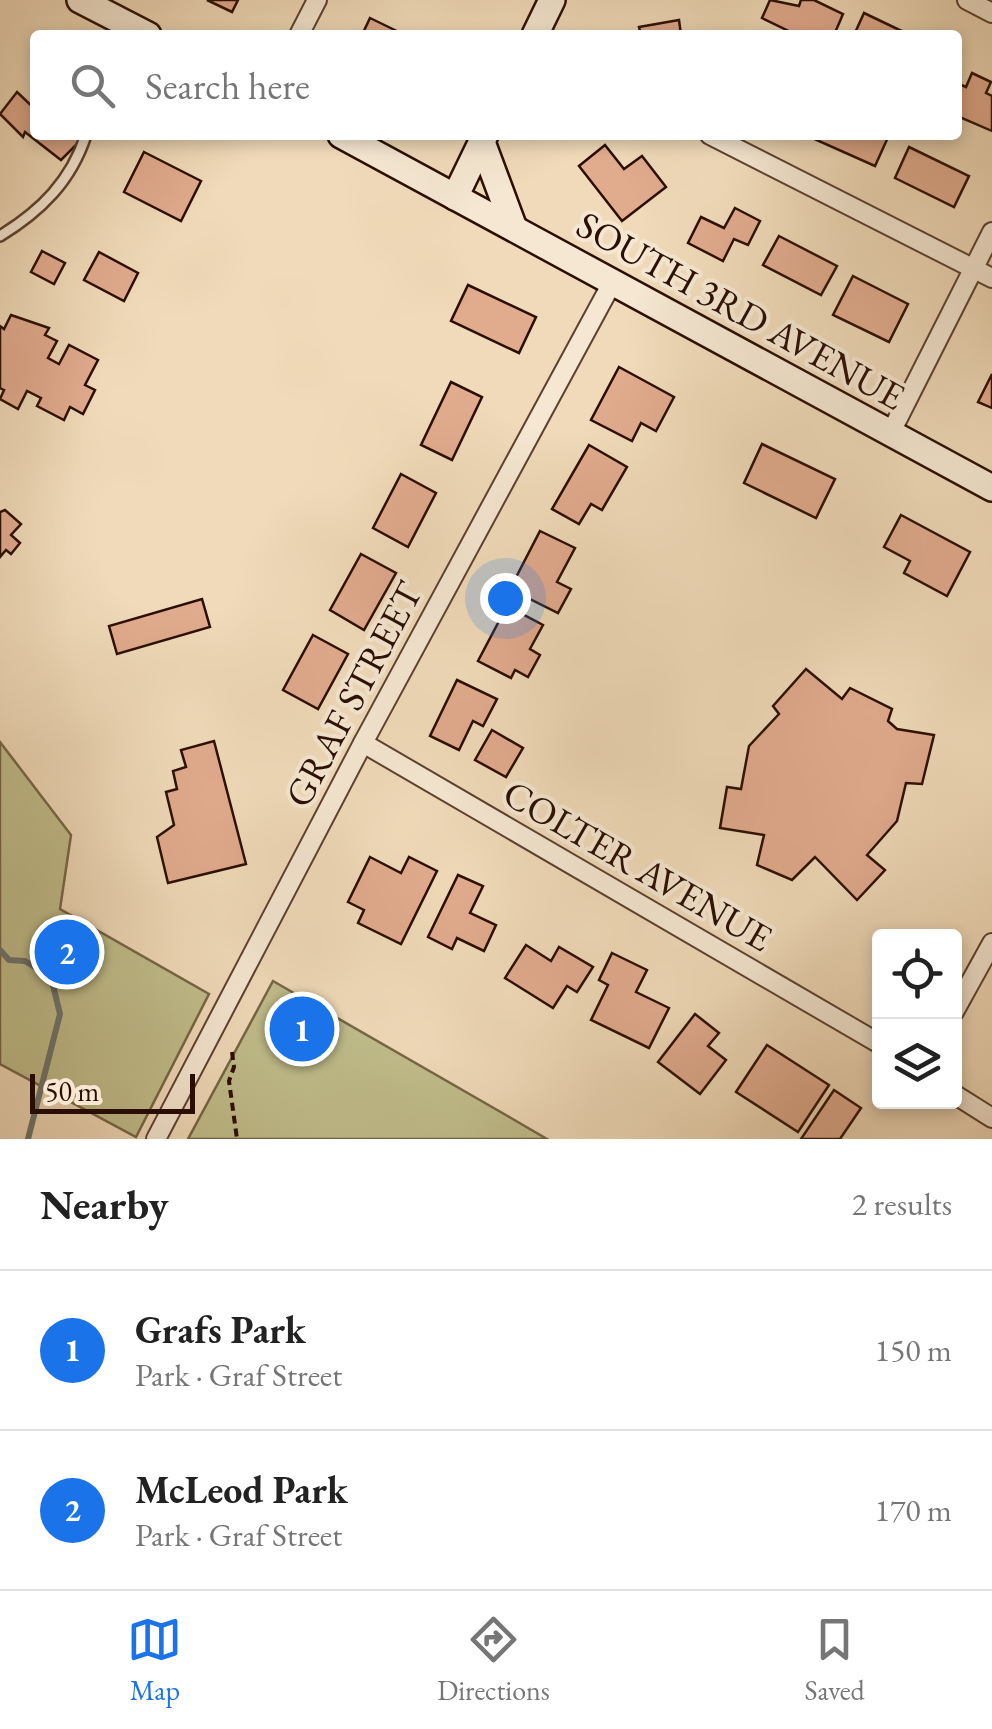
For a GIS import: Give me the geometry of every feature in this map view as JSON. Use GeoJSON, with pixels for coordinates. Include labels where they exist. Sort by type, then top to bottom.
{"type":"FeatureCollection","features":[{"type":"Feature","properties":{"kind":"main road"},"geometry":{"type":"LineString","coordinates":[[80,0],[132,30]]}},
{"type":"Feature","properties":{"kind":"main road"},"geometry":{"type":"LineString","coordinates":[[537,30],[552,0]]}},
{"type":"Feature","properties":{"kind":"main road","name":"SOUTH 3RD AVENUE"},"geometry":{"type":"LineString","coordinates":[[350,140],[992,488]]}},
{"type":"Feature","properties":{"kind":"main road"},"geometry":{"type":"LineString","coordinates":[[455,197],[483,140]]}},
{"type":"Feature","properties":{"kind":"main road"},"geometry":{"type":"LineString","coordinates":[[485,140],[514,228]]}},
{"type":"Feature","properties":{"kind":"street"},"geometry":{"type":"LineString","coordinates":[[301,30],[316,0]]}},
{"type":"Feature","properties":{"kind":"street"},"geometry":{"type":"LineString","coordinates":[[967,0],[992,13]]}},
{"type":"Feature","properties":{"kind":"street"},"geometry":{"type":"LineString","coordinates":[[720,140],[992,278]]}},
{"type":"Feature","properties":{"kind":"street"},"geometry":{"type":"LineString","coordinates":[[890,434],[992,232]]}},
{"type":"Feature","properties":{"kind":"street","name":"GRAF STREET"},"geometry":{"type":"LineString","coordinates":[[156,1139],[363,742],[612,282]]}},
{"type":"Feature","properties":{"kind":"street","name":"COLTER AVENUE"},"geometry":{"type":"LineString","coordinates":[[363,742],[872,1039]]}},
{"type":"Feature","properties":{"kind":"street"},"geometry":{"type":"LineString","coordinates":[[962,997],[992,943]]}},
{"type":"Feature","properties":{"kind":"street"},"geometry":{"type":"LineString","coordinates":[[962,1099],[992,1118]]}},
{"type":"Feature","properties":{"kind":"lane"},"geometry":{"type":"LineString","coordinates":[[0,236],[35,214],[60,187],[84,140]]}},
{"type":"Feature","properties":{"kind":"path"},"geometry":{"type":"LineString","coordinates":[[232,1052],[234,1067],[229,1081],[237,1139]]}},
{"type":"Feature","properties":{"kind":"shaded area"},"geometry":{"type":"Polygon","coordinates":[[[0,742],[71,835],[60,909],[209,994],[136,1137],[0,1064],[0,742]]]}},
{"type":"Feature","properties":{"kind":"shaded area"},"geometry":{"type":"Polygon","coordinates":[[[273,981],[511,1118],[547,1139],[188,1139],[273,981]]]}},
{"type":"Feature","properties":{"kind":"building"},"geometry":{"type":"Polygon","coordinates":[[[207,0],[238,0],[232,12],[207,0]]]}},
{"type":"Feature","properties":{"kind":"building"},"geometry":{"type":"Polygon","coordinates":[[[770,0],[799,6],[801,0],[814,0],[843,14],[836,30],[787,30],[762,18],[770,0]]]}},
{"type":"Feature","properties":{"kind":"building"},"geometry":{"type":"Polygon","coordinates":[[[864,13],[900,30],[856,30],[864,13]]]}},
{"type":"Feature","properties":{"kind":"building"},"geometry":{"type":"Polygon","coordinates":[[[370,18],[395,30],[364,30],[370,18]]]}},
{"type":"Feature","properties":{"kind":"building"},"geometry":{"type":"Polygon","coordinates":[[[679,20],[680,30],[640,30],[639,27],[679,20]]]}},
{"type":"Feature","properties":{"kind":"building"},"geometry":{"type":"Polygon","coordinates":[[[972,73],[991,82],[986,93],[992,96],[992,131],[962,118],[962,85],[966,87],[972,73]]]}},
{"type":"Feature","properties":{"kind":"building"},"geometry":{"type":"Polygon","coordinates":[[[17,92],[30,104],[30,136],[25,132],[23,137],[0,114],[17,92]]]}},
{"type":"Feature","properties":{"kind":"building"},"geometry":{"type":"Polygon","coordinates":[[[35,140],[79,140],[61,160],[35,140]]]}},
{"type":"Feature","properties":{"kind":"building"},"geometry":{"type":"Polygon","coordinates":[[[816,140],[887,140],[875,166],[816,140]]]}},
{"type":"Feature","properties":{"kind":"building"},"geometry":{"type":"Polygon","coordinates":[[[605,145],[624,169],[642,156],[666,187],[622,221],[579,166],[605,145]]]}},
{"type":"Feature","properties":{"kind":"building"},"geometry":{"type":"Polygon","coordinates":[[[909,147],[969,176],[954,207],[895,178],[909,147]]]}},
{"type":"Feature","properties":{"kind":"building"},"geometry":{"type":"Polygon","coordinates":[[[144,152],[201,181],[181,221],[124,192],[144,152]]]}},
{"type":"Feature","properties":{"kind":"building"},"geometry":{"type":"Polygon","coordinates":[[[735,208],[760,221],[748,245],[734,239],[723,261],[688,243],[701,217],[724,228],[735,208]]]}},
{"type":"Feature","properties":{"kind":"building"},"geometry":{"type":"Polygon","coordinates":[[[779,236],[837,266],[821,295],[763,265],[779,236]]]}},
{"type":"Feature","properties":{"kind":"building"},"geometry":{"type":"Polygon","coordinates":[[[42,251],[65,263],[54,284],[31,272],[42,251]]]}},
{"type":"Feature","properties":{"kind":"building"},"geometry":{"type":"Polygon","coordinates":[[[99,252],[138,273],[124,301],[84,280],[99,252]]]}},
{"type":"Feature","properties":{"kind":"building"},"geometry":{"type":"Polygon","coordinates":[[[853,276],[908,304],[889,342],[833,315],[853,276]]]}},
{"type":"Feature","properties":{"kind":"building"},"geometry":{"type":"Polygon","coordinates":[[[468,285],[536,317],[519,353],[451,321],[468,285]]]}},
{"type":"Feature","properties":{"kind":"building"},"geometry":{"type":"Polygon","coordinates":[[[11,315],[49,328],[45,335],[57,341],[48,358],[59,364],[69,345],[98,360],[85,385],[95,390],[83,414],[70,407],[64,420],[37,406],[41,398],[27,391],[18,409],[0,399],[4,390],[0,388],[0,326],[4,329],[11,315]]]}},
{"type":"Feature","properties":{"kind":"building"},"geometry":{"type":"Polygon","coordinates":[[[619,367],[674,397],[656,431],[641,423],[632,441],[591,420],[619,367]]]}},
{"type":"Feature","properties":{"kind":"building"},"geometry":{"type":"Polygon","coordinates":[[[992,374],[992,408],[978,402],[992,374]]]}},
{"type":"Feature","properties":{"kind":"building"},"geometry":{"type":"Polygon","coordinates":[[[451,382],[482,397],[452,460],[421,445],[451,382]]]}},
{"type":"Feature","properties":{"kind":"building"},"geometry":{"type":"Polygon","coordinates":[[[762,444],[835,479],[816,518],[744,483],[762,444]]]}},
{"type":"Feature","properties":{"kind":"building"},"geometry":{"type":"Polygon","coordinates":[[[589,445],[627,467],[602,510],[591,504],[579,524],[552,509],[589,445]]]}},
{"type":"Feature","properties":{"kind":"building"},"geometry":{"type":"Polygon","coordinates":[[[401,474],[436,493],[408,547],[373,528],[401,474]]]}},
{"type":"Feature","properties":{"kind":"building"},"geometry":{"type":"Polygon","coordinates":[[[5,510],[21,524],[11,535],[20,543],[11,554],[6,550],[0,557],[0,512],[5,510]]]}},
{"type":"Feature","properties":{"kind":"building"},"geometry":{"type":"Polygon","coordinates":[[[901,515],[970,552],[947,596],[904,573],[910,561],[884,547],[901,515]]]}},
{"type":"Feature","properties":{"kind":"building"},"geometry":{"type":"Polygon","coordinates":[[[540,531],[575,548],[557,582],[571,589],[558,613],[510,589],[540,531]]]}},
{"type":"Feature","properties":{"kind":"building"},"geometry":{"type":"Polygon","coordinates":[[[361,554],[396,573],[364,630],[330,610],[361,554]]]}},
{"type":"Feature","properties":{"kind":"building"},"geometry":{"type":"Polygon","coordinates":[[[202,599],[210,627],[117,654],[109,626],[202,599]]]}},
{"type":"Feature","properties":{"kind":"building"},"geometry":{"type":"Polygon","coordinates":[[[507,606],[543,625],[530,649],[540,655],[528,677],[515,670],[511,678],[478,661],[507,606]]]}},
{"type":"Feature","properties":{"kind":"building"},"geometry":{"type":"Polygon","coordinates":[[[313,635],[348,654],[318,709],[283,690],[313,635]]]}},
{"type":"Feature","properties":{"kind":"building"},"geometry":{"type":"Polygon","coordinates":[[[806,669],[842,699],[850,688],[892,709],[888,721],[897,729],[934,735],[922,784],[906,783],[897,821],[867,855],[885,870],[857,900],[815,857],[792,880],[757,865],[764,835],[720,828],[727,787],[741,789],[749,746],[779,714],[773,706],[806,669]]]}},
{"type":"Feature","properties":{"kind":"building"},"geometry":{"type":"Polygon","coordinates":[[[457,680],[497,699],[483,726],[473,721],[459,750],[430,736],[457,680]]]}},
{"type":"Feature","properties":{"kind":"building"},"geometry":{"type":"Polygon","coordinates":[[[492,730],[523,748],[506,777],[475,760],[492,730]]]}},
{"type":"Feature","properties":{"kind":"building"},"geometry":{"type":"Polygon","coordinates":[[[214,741],[246,864],[168,883],[157,837],[174,825],[166,792],[177,789],[173,771],[186,767],[181,750],[214,741]]]}},
{"type":"Feature","properties":{"kind":"building"},"geometry":{"type":"Polygon","coordinates":[[[370,857],[401,873],[409,857],[437,871],[401,944],[358,923],[364,910],[348,902],[370,857]]]}},
{"type":"Feature","properties":{"kind":"building"},"geometry":{"type":"Polygon","coordinates":[[[458,875],[483,886],[470,913],[496,925],[484,951],[457,938],[452,949],[428,937],[458,875]]]}},
{"type":"Feature","properties":{"kind":"building"},"geometry":{"type":"Polygon","coordinates":[[[526,945],[551,961],[559,947],[593,967],[577,992],[567,986],[553,1008],[505,978],[526,945]]]}},
{"type":"Feature","properties":{"kind":"building"},"geometry":{"type":"Polygon","coordinates":[[[612,953],[647,970],[636,992],[669,1008],[649,1048],[591,1020],[608,985],[599,980],[612,953]]]}},
{"type":"Feature","properties":{"kind":"building"},"geometry":{"type":"Polygon","coordinates":[[[695,1014],[719,1033],[708,1046],[726,1060],[700,1094],[658,1062],[695,1014]]]}},
{"type":"Feature","properties":{"kind":"building"},"geometry":{"type":"Polygon","coordinates":[[[767,1045],[829,1085],[798,1132],[736,1092],[767,1045]]]}},
{"type":"Feature","properties":{"kind":"building"},"geometry":{"type":"Polygon","coordinates":[[[834,1090],[861,1108],[840,1139],[801,1139],[834,1090]]]}},
{"type":"Feature","properties":{"kind":"waterway"},"geometry":{"type":"LineString","coordinates":[[0,950],[9,960],[25,961],[51,977],[60,1014],[28,1139]]}},
{"type":"Feature","properties":{"kind":"place","name":"McLeod Park"},"geometry":{"type":"Point","coordinates":[67,952]}},
{"type":"Feature","properties":{"kind":"place","name":"Grafs Park"},"geometry":{"type":"Point","coordinates":[302,1029]}}]}
